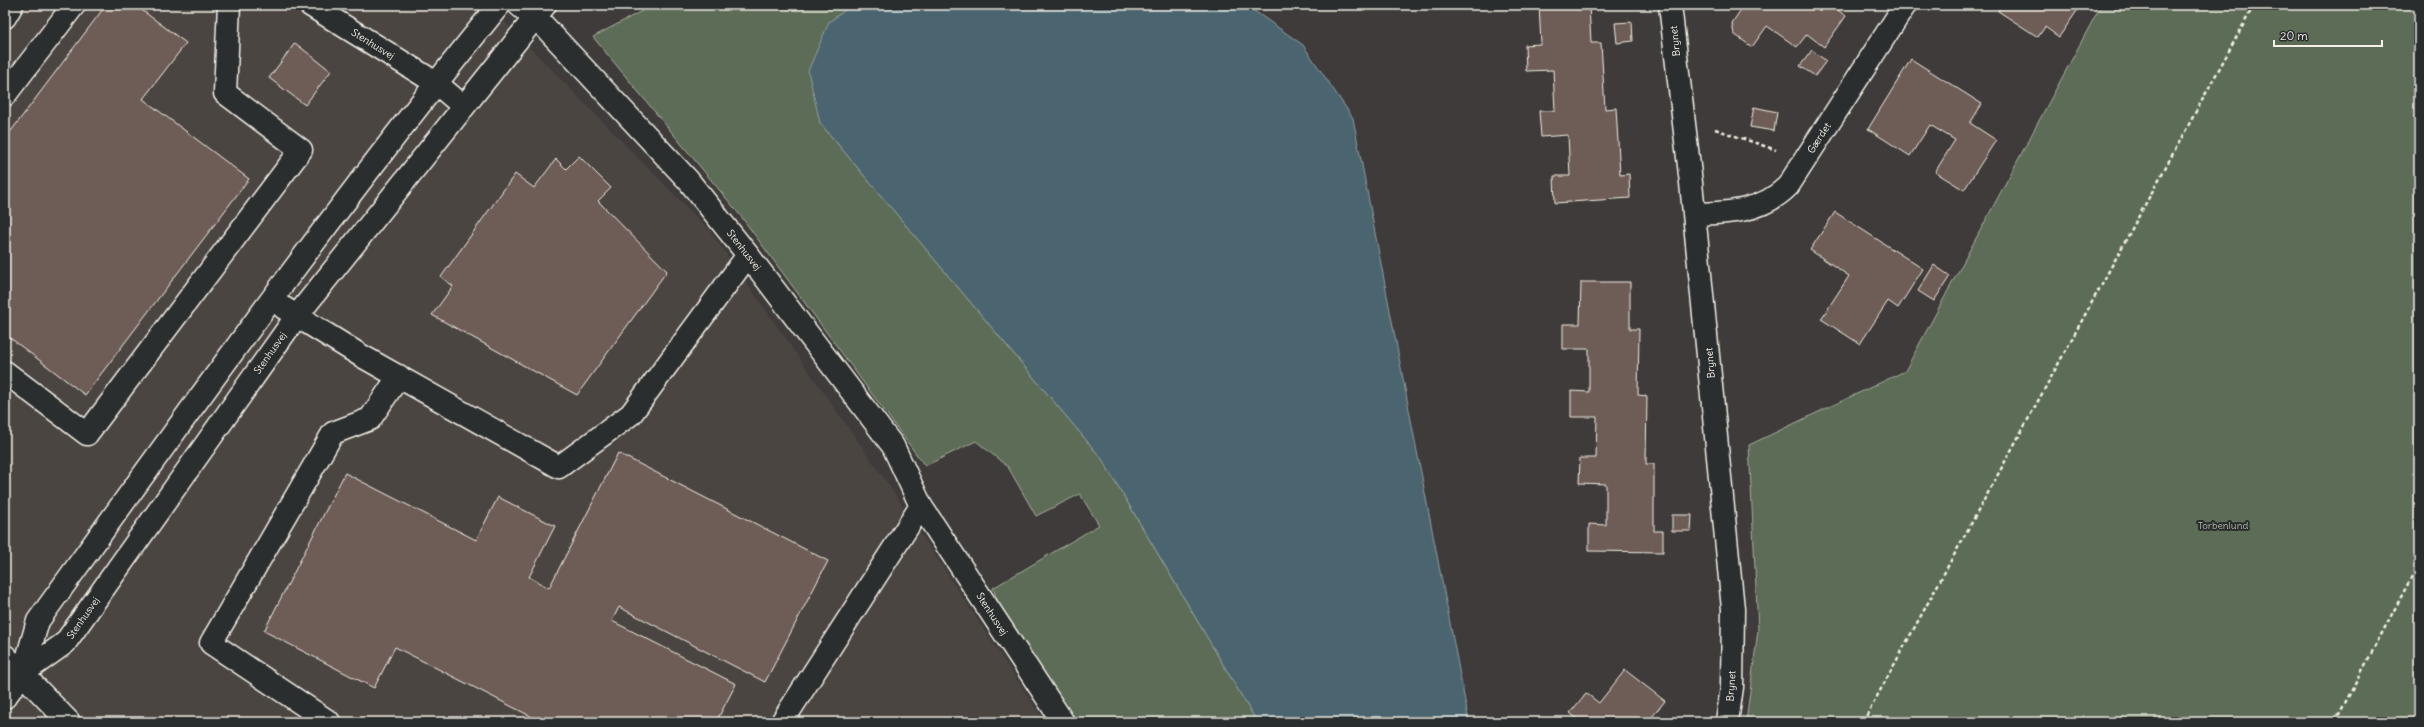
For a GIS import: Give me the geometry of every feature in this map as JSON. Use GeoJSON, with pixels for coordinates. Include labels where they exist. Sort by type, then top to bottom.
{"type":"FeatureCollection","features":[{"type":"Feature","properties":{"kind":"street"},"geometry":{"type":"LineString","coordinates":[[5,17],[12,5]]}},
{"type":"Feature","properties":{"kind":"street"},"geometry":{"type":"LineString","coordinates":[[5,94],[74,5]]}},
{"type":"Feature","properties":{"kind":"street"},"geometry":{"type":"LineString","coordinates":[[5,372],[87,434],[301,150],[225,93],[229,5]]}},
{"type":"Feature","properties":{"kind":"street","name":"Stenhusvej"},"geometry":{"type":"LineString","coordinates":[[310,5],[436,83],[463,106]]}},
{"type":"Feature","properties":{"kind":"street"},"geometry":{"type":"LineString","coordinates":[[5,697],[23,673],[38,621],[272,300],[436,83],[499,5]]}},
{"type":"Feature","properties":{"kind":"street","name":"Brynet"},"geometry":{"type":"LineString","coordinates":[[1670,5],[1684,118],[1733,609],[1732,687],[1727,722]]}},
{"type":"Feature","properties":{"kind":"street","name":"Gærdet"},"geometry":{"type":"LineString","coordinates":[[1694,214],[1731,213],[1768,202],[1788,186],[1905,5]]}},
{"type":"Feature","properties":{"kind":"street","name":"Stenhusvej"},"geometry":{"type":"LineString","coordinates":[[23,673],[65,643],[296,317],[463,106],[533,9],[688,180],[748,255],[893,446],[921,506],[1063,722]]}},
{"type":"Feature","properties":{"kind":"street"},"geometry":{"type":"LineString","coordinates":[[272,300],[296,317],[559,467],[631,414],[748,255]]}},
{"type":"Feature","properties":{"kind":"street"},"geometry":{"type":"LineString","coordinates":[[329,722],[211,643],[334,432],[370,419],[399,376]]}},
{"type":"Feature","properties":{"kind":"street"},"geometry":{"type":"LineString","coordinates":[[782,722],[921,506]]}},
{"type":"Feature","properties":{"kind":"street"},"geometry":{"type":"LineString","coordinates":[[5,656],[69,722]]}},
{"type":"Feature","properties":{"kind":"path"},"geometry":{"type":"LineString","coordinates":[[1863,722],[2254,5]]}},
{"type":"Feature","properties":{"kind":"path"},"geometry":{"type":"LineString","coordinates":[[1684,118],[1805,161]]}},
{"type":"Feature","properties":{"kind":"path"},"geometry":{"type":"LineString","coordinates":[[2335,722],[2419,563]]}},
{"type":"Feature","properties":{"kind":"shaded area"},"geometry":{"type":"Polygon","coordinates":[[[5,5],[488,5],[710,231],[888,484],[1045,722],[5,722],[5,5]]]}},
{"type":"Feature","properties":{"kind":"green space"},"geometry":{"type":"Polygon","coordinates":[[[653,5],[852,5],[829,22],[820,123],[1102,459],[1257,722],[1077,722],[1005,622],[993,588],[1099,525],[1080,494],[1036,516],[1008,467],[976,441],[925,466],[740,215],[593,37],[653,5]]]}},
{"type":"Feature","properties":{"kind":"green space","name":"Torbenlund"},"geometry":{"type":"Polygon","coordinates":[[[2101,5],[2419,5],[2419,722],[1746,722],[1758,630],[1749,445],[1905,371],[2101,5]]]}},
{"type":"Feature","properties":{"kind":"water"},"geometry":{"type":"Polygon","coordinates":[[[852,5],[1246,5],[1303,45],[1353,118],[1469,722],[1257,722],[1102,459],[820,123],[808,71],[829,22],[852,5]]]}},
{"type":"Feature","properties":{"kind":"building"},"geometry":{"type":"Polygon","coordinates":[[[106,5],[135,5],[186,43],[143,99],[249,179],[85,395],[5,334],[5,139],[106,5]]]}},
{"type":"Feature","properties":{"kind":"building"},"geometry":{"type":"Polygon","coordinates":[[[1539,5],[1589,5],[1591,43],[1601,43],[1605,109],[1616,108],[1620,175],[1629,174],[1630,198],[1555,203],[1554,176],[1570,176],[1568,135],[1541,137],[1539,111],[1555,111],[1553,70],[1526,71],[1525,45],[1541,44],[1539,5]]]}},
{"type":"Feature","properties":{"kind":"building"},"geometry":{"type":"Polygon","coordinates":[[[1737,5],[1831,5],[1846,16],[1824,47],[1807,34],[1797,47],[1767,26],[1752,47],[1734,34],[1732,23],[1742,8],[1737,5]]]}},
{"type":"Feature","properties":{"kind":"building"},"geometry":{"type":"Polygon","coordinates":[[[2002,5],[2081,5],[2059,37],[2045,27],[2038,37],[1998,11],[2002,5]]]}},
{"type":"Feature","properties":{"kind":"building"},"geometry":{"type":"Polygon","coordinates":[[[1632,22],[1633,41],[1617,43],[1615,23],[1632,22]]]}},
{"type":"Feature","properties":{"kind":"building"},"geometry":{"type":"Polygon","coordinates":[[[295,43],[331,71],[305,105],[269,78],[295,43]]]}},
{"type":"Feature","properties":{"kind":"building"},"geometry":{"type":"Polygon","coordinates":[[[1812,50],[1826,61],[1815,76],[1800,66],[1812,50]]]}},
{"type":"Feature","properties":{"kind":"building"},"geometry":{"type":"Polygon","coordinates":[[[1911,59],[1982,104],[1970,123],[1996,140],[1964,190],[1935,172],[1955,140],[1930,125],[1910,156],[1868,129],[1911,59]]]}},
{"type":"Feature","properties":{"kind":"building"},"geometry":{"type":"Polygon","coordinates":[[[1754,107],[1777,112],[1774,131],[1750,127],[1754,107]]]}},
{"type":"Feature","properties":{"kind":"building"},"geometry":{"type":"Polygon","coordinates":[[[579,156],[611,188],[598,201],[667,271],[577,395],[432,315],[453,286],[441,277],[515,174],[534,188],[556,159],[566,169],[579,156]]]}},
{"type":"Feature","properties":{"kind":"building"},"geometry":{"type":"Polygon","coordinates":[[[1835,212],[1923,269],[1898,308],[1888,301],[1860,344],[1821,319],[1849,276],[1810,250],[1835,212]]]}},
{"type":"Feature","properties":{"kind":"building"},"geometry":{"type":"Polygon","coordinates":[[[1934,265],[1950,276],[1934,301],[1918,291],[1934,265]]]}},
{"type":"Feature","properties":{"kind":"building"},"geometry":{"type":"Polygon","coordinates":[[[1581,282],[1630,282],[1630,329],[1639,329],[1638,395],[1647,396],[1646,464],[1654,464],[1654,531],[1663,531],[1663,552],[1589,551],[1589,524],[1606,525],[1606,484],[1579,483],[1580,458],[1596,458],[1597,417],[1571,417],[1571,391],[1589,392],[1589,349],[1563,349],[1563,324],[1580,324],[1581,282]]]}},
{"type":"Feature","properties":{"kind":"building"},"geometry":{"type":"Polygon","coordinates":[[[618,453],[828,561],[765,682],[619,607],[612,621],[736,684],[716,722],[542,722],[395,647],[374,688],[264,631],[345,473],[476,540],[498,497],[555,526],[529,577],[549,588],[618,453]]]}},
{"type":"Feature","properties":{"kind":"building"},"geometry":{"type":"Polygon","coordinates":[[[1672,515],[1692,515],[1691,531],[1672,531],[1672,515]]]}},
{"type":"Feature","properties":{"kind":"building"},"geometry":{"type":"Polygon","coordinates":[[[1625,670],[1665,701],[1648,722],[1581,722],[1570,713],[1586,693],[1599,703],[1625,670]]]}}]}
